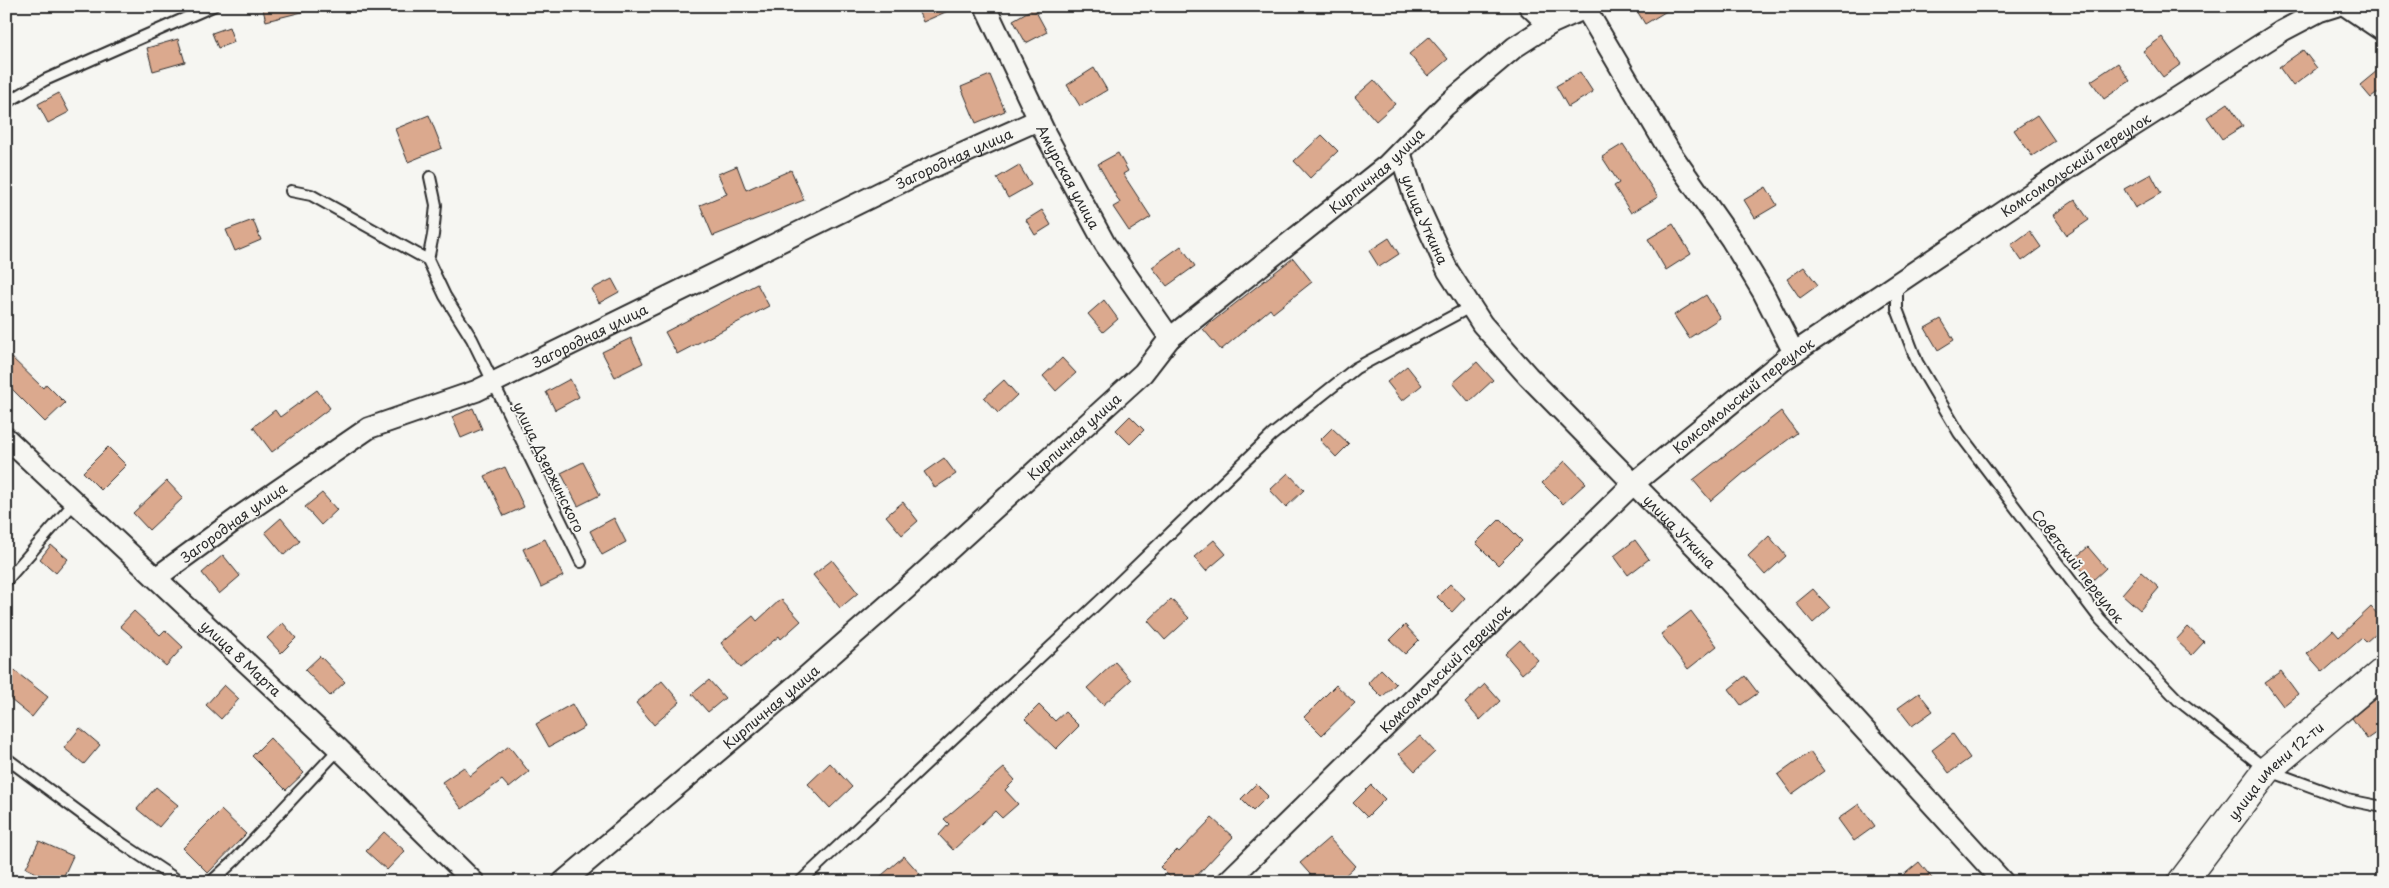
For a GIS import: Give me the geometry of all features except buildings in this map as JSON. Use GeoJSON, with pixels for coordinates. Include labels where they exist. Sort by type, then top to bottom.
{"type":"FeatureCollection","features":[{"type":"Feature","properties":{"kind":"main road","name":"улица имени 12-ти"},"geometry":{"type":"LineString","coordinates":[[2182,882],[2266,770],[2383,672]]}},
{"type":"Feature","properties":{"kind":"street","name":"Амурская улица"},"geometry":{"type":"LineString","coordinates":[[985,6],[1038,120],[1105,244],[1170,338]]}},
{"type":"Feature","properties":{"kind":"street"},"geometry":{"type":"LineString","coordinates":[[1530,6],[1549,25]]}},
{"type":"Feature","properties":{"kind":"street","name":"Комсомольский переулок"},"geometry":{"type":"LineString","coordinates":[[1227,882],[1633,484],[1794,353],[2100,147],[2282,31],[2320,11],[2336,6]]}},
{"type":"Feature","properties":{"kind":"street"},"geometry":{"type":"LineString","coordinates":[[2346,6],[2383,32]]}},
{"type":"Feature","properties":{"kind":"street"},"geometry":{"type":"LineString","coordinates":[[1588,8],[1670,152],[1730,239],[1763,292],[1794,353]]}},
{"type":"Feature","properties":{"kind":"street","name":"Кирпичная улица"},"geometry":{"type":"LineString","coordinates":[[563,882],[807,676],[906,589],[1143,373],[1170,338],[1387,165],[1445,106],[1514,47],[1549,25],[1588,8]]}},
{"type":"Feature","properties":{"kind":"street","name":"Загородная улица"},"geometry":{"type":"LineString","coordinates":[[157,578],[242,515],[369,428],[476,391],[924,172],[1038,120]]}},
{"type":"Feature","properties":{"kind":"street","name":"улица Уткина"},"geometry":{"type":"LineString","coordinates":[[1400,152],[1415,199],[1448,271],[1482,324],[1528,376],[1595,442],[1633,484],[1727,579],[2003,882]]}},
{"type":"Feature","properties":{"kind":"street","name":"улица 8 Марта"},"geometry":{"type":"LineString","coordinates":[[6,438],[340,749],[474,882]]}},
{"type":"Feature","properties":{"kind":"lane"},"geometry":{"type":"LineString","coordinates":[[6,103],[45,80],[214,6]]}},
{"type":"Feature","properties":{"kind":"lane"},"geometry":{"type":"LineString","coordinates":[[291,191],[311,195],[428,260],[436,205],[430,177]]}},
{"type":"Feature","properties":{"kind":"lane","name":"улица Дзержинского"},"geometry":{"type":"LineString","coordinates":[[428,260],[444,296],[472,339],[581,562]]}},
{"type":"Feature","properties":{"kind":"lane","name":"Советский переулок"},"geometry":{"type":"LineString","coordinates":[[1897,284],[1897,309],[1917,362],[1965,441],[2100,619],[2178,700],[2266,770],[2348,800],[2383,807]]}},
{"type":"Feature","properties":{"kind":"lane"},"geometry":{"type":"LineString","coordinates":[[800,882],[1102,599],[1272,435],[1356,368],[1470,307]]}},
{"type":"Feature","properties":{"kind":"lane"},"geometry":{"type":"LineString","coordinates":[[6,581],[75,502]]}},
{"type":"Feature","properties":{"kind":"lane"},"geometry":{"type":"LineString","coordinates":[[211,882],[236,859],[340,749]]}},
{"type":"Feature","properties":{"kind":"lane"},"geometry":{"type":"LineString","coordinates":[[6,758],[117,840],[180,882]]}}]}
